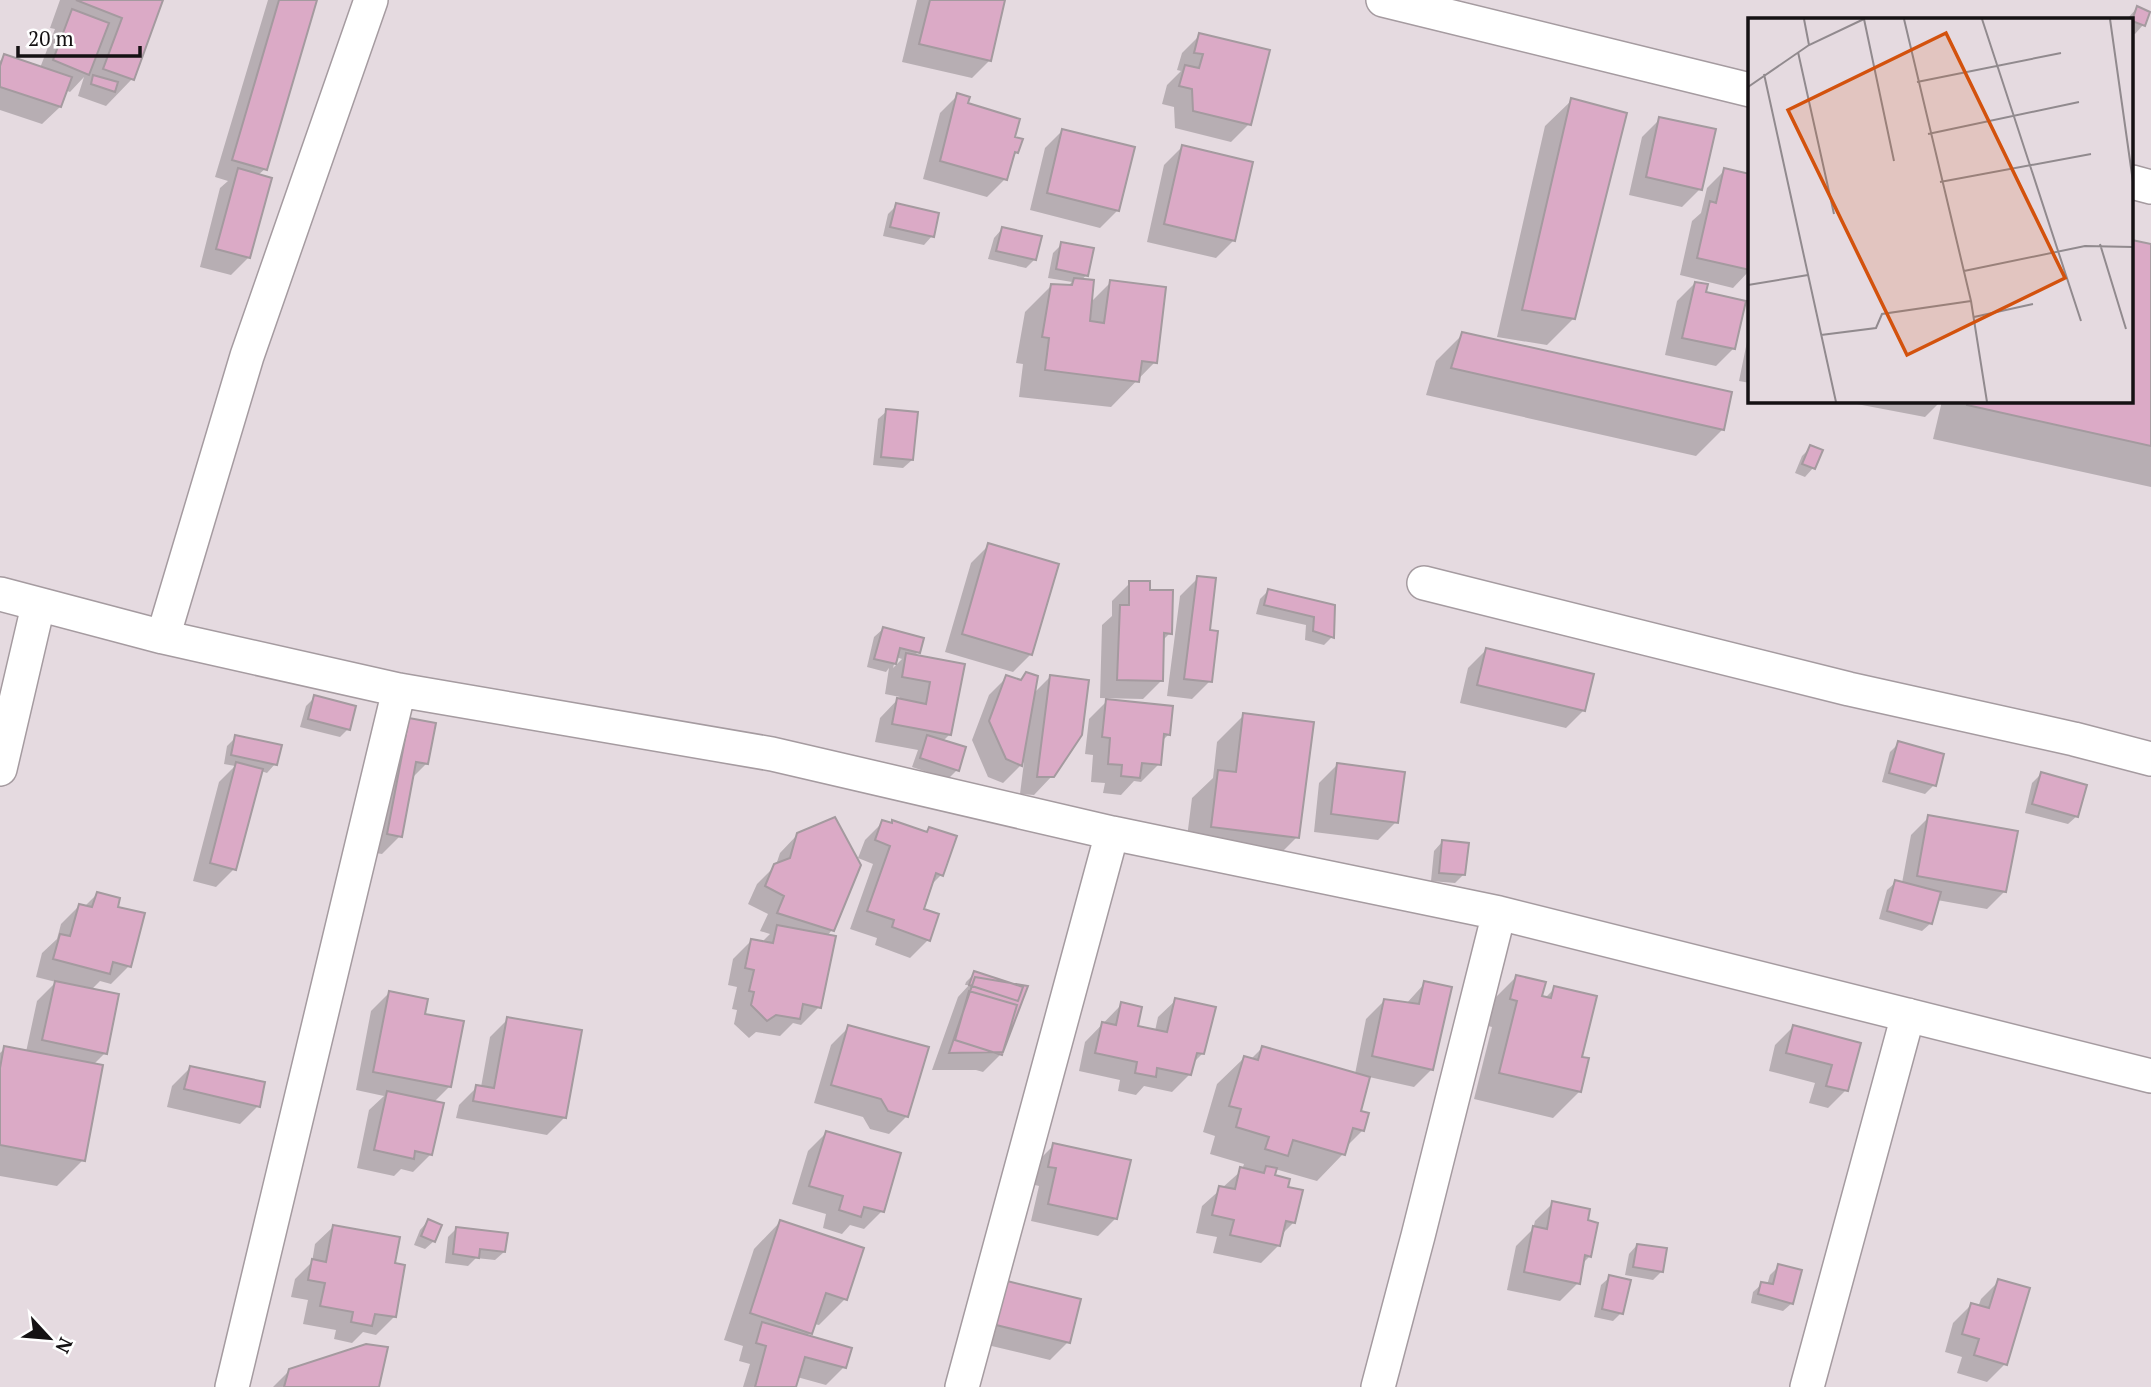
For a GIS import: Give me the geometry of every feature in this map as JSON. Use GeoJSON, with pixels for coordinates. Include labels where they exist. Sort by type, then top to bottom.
{"type":"FeatureCollection","features":[{"type":"Feature","properties":{"kind":"street"},"geometry":{"type":"LineString","coordinates":[[163,637],[247,356],[371,0]]}},
{"type":"Feature","properties":{"kind":"street"},"geometry":{"type":"LineString","coordinates":[[1383,0],[1748,90]]}},
{"type":"Feature","properties":{"kind":"street"},"geometry":{"type":"LineString","coordinates":[[2134,183],[2151,187]]}},
{"type":"Feature","properties":{"kind":"street"},"geometry":{"type":"LineString","coordinates":[[1424,583],[1849,689],[2151,759]]}},
{"type":"Feature","properties":{"kind":"street"},"geometry":{"type":"LineString","coordinates":[[0,594],[163,637],[399,690],[772,754],[1112,833],[1499,913],[2151,1076]]}},
{"type":"Feature","properties":{"kind":"street"},"geometry":{"type":"LineString","coordinates":[[0,769],[38,606]]}},
{"type":"Feature","properties":{"kind":"street"},"geometry":{"type":"LineString","coordinates":[[232,1387],[399,690]]}},
{"type":"Feature","properties":{"kind":"street"},"geometry":{"type":"LineString","coordinates":[[962,1387],[1112,833]]}},
{"type":"Feature","properties":{"kind":"street"},"geometry":{"type":"LineString","coordinates":[[1378,1387],[1499,913]]}},
{"type":"Feature","properties":{"kind":"street"},"geometry":{"type":"LineString","coordinates":[[1807,1387],[1908,1015]]}},
{"type":"Feature","properties":{"kind":"building"},"geometry":{"type":"Polygon","coordinates":[[[76,0],[163,0],[134,80],[103,69],[122,18],[76,0]]]}},
{"type":"Feature","properties":{"kind":"building"},"geometry":{"type":"Polygon","coordinates":[[[279,0],[317,0],[267,170],[232,160],[279,0]]]}},
{"type":"Feature","properties":{"kind":"building"},"geometry":{"type":"Polygon","coordinates":[[[930,0],[1005,0],[991,61],[919,44],[930,0]]]}},
{"type":"Feature","properties":{"kind":"building"},"geometry":{"type":"Polygon","coordinates":[[[2137,6],[2150,12],[2145,26],[2134,22],[2137,6]]]}},
{"type":"Feature","properties":{"kind":"building"},"geometry":{"type":"Polygon","coordinates":[[[72,9],[109,23],[89,75],[53,60],[72,9]]]}},
{"type":"Feature","properties":{"kind":"building"},"geometry":{"type":"Polygon","coordinates":[[[1199,33],[1270,50],[1251,125],[1193,111],[1192,89],[1179,86],[1185,65],[1199,68],[1203,54],[1194,53],[1199,33]]]}},
{"type":"Feature","properties":{"kind":"building"},"geometry":{"type":"Polygon","coordinates":[[[4,54],[72,77],[61,107],[0,87],[0,66],[4,54]]]}},
{"type":"Feature","properties":{"kind":"building"},"geometry":{"type":"Polygon","coordinates":[[[93,75],[118,82],[115,92],[91,84],[93,75]]]}},
{"type":"Feature","properties":{"kind":"building"},"geometry":{"type":"Polygon","coordinates":[[[957,93],[970,97],[968,103],[1020,119],[1015,137],[1023,139],[1018,153],[1015,152],[1007,180],[940,161],[957,93]]]}},
{"type":"Feature","properties":{"kind":"building"},"geometry":{"type":"Polygon","coordinates":[[[1571,98],[1627,113],[1575,319],[1522,310],[1571,98]]]}},
{"type":"Feature","properties":{"kind":"building"},"geometry":{"type":"Polygon","coordinates":[[[1659,117],[1716,129],[1702,190],[1646,177],[1659,117]]]}},
{"type":"Feature","properties":{"kind":"building"},"geometry":{"type":"Polygon","coordinates":[[[1062,129],[1135,147],[1119,211],[1047,193],[1062,129]]]}},
{"type":"Feature","properties":{"kind":"building"},"geometry":{"type":"Polygon","coordinates":[[[1182,145],[1253,162],[1235,241],[1164,224],[1182,145]]]}},
{"type":"Feature","properties":{"kind":"building"},"geometry":{"type":"Polygon","coordinates":[[[238,168],[272,178],[250,258],[216,249],[238,168]]]}},
{"type":"Feature","properties":{"kind":"building"},"geometry":{"type":"Polygon","coordinates":[[[1724,168],[1748,174],[1748,270],[1697,258],[1710,201],[1716,203],[1724,168]]]}},
{"type":"Feature","properties":{"kind":"building"},"geometry":{"type":"Polygon","coordinates":[[[896,203],[939,213],[934,237],[890,227],[896,203]]]}},
{"type":"Feature","properties":{"kind":"building"},"geometry":{"type":"Polygon","coordinates":[[[1002,227],[1042,236],[1036,260],[996,251],[1002,227]]]}},
{"type":"Feature","properties":{"kind":"building"},"geometry":{"type":"Polygon","coordinates":[[[2134,240],[2151,244],[2151,446],[1967,405],[1968,402],[2134,402],[2134,240]]]}},
{"type":"Feature","properties":{"kind":"building"},"geometry":{"type":"Polygon","coordinates":[[[1061,242],[1094,248],[1088,276],[1056,269],[1061,242]]]}},
{"type":"Feature","properties":{"kind":"building"},"geometry":{"type":"Polygon","coordinates":[[[1074,278],[1094,280],[1090,321],[1104,323],[1110,280],[1166,287],[1157,363],[1142,361],[1139,382],[1045,370],[1049,338],[1042,337],[1051,284],[1072,285],[1074,278]]]}},
{"type":"Feature","properties":{"kind":"building"},"geometry":{"type":"Polygon","coordinates":[[[1695,282],[1708,284],[1706,292],[1746,301],[1735,349],[1682,338],[1695,282]]]}},
{"type":"Feature","properties":{"kind":"building"},"geometry":{"type":"Polygon","coordinates":[[[1462,332],[1732,392],[1724,430],[1451,368],[1462,332]]]}},
{"type":"Feature","properties":{"kind":"building"},"geometry":{"type":"Polygon","coordinates":[[[886,409],[918,412],[913,460],[881,457],[886,409]]]}},
{"type":"Feature","properties":{"kind":"building"},"geometry":{"type":"Polygon","coordinates":[[[1810,445],[1823,450],[1815,469],[1802,464],[1810,445]]]}},
{"type":"Feature","properties":{"kind":"building"},"geometry":{"type":"Polygon","coordinates":[[[988,543],[1059,564],[1032,655],[962,634],[988,543]]]}},
{"type":"Feature","properties":{"kind":"building"},"geometry":{"type":"Polygon","coordinates":[[[1197,576],[1216,578],[1210,630],[1218,631],[1212,682],[1184,679],[1197,576]]]}},
{"type":"Feature","properties":{"kind":"building"},"geometry":{"type":"Polygon","coordinates":[[[1129,581],[1150,581],[1150,590],[1173,590],[1172,634],[1164,633],[1163,681],[1117,680],[1120,605],[1129,605],[1129,581]]]}},
{"type":"Feature","properties":{"kind":"building"},"geometry":{"type":"Polygon","coordinates":[[[1268,589],[1335,605],[1334,638],[1313,631],[1314,617],[1264,605],[1268,589]]]}},
{"type":"Feature","properties":{"kind":"building"},"geometry":{"type":"Polygon","coordinates":[[[883,627],[924,638],[920,653],[900,648],[896,664],[874,659],[883,627]]]}},
{"type":"Feature","properties":{"kind":"building"},"geometry":{"type":"Polygon","coordinates":[[[1486,648],[1594,674],[1585,711],[1477,685],[1486,648]]]}},
{"type":"Feature","properties":{"kind":"building"},"geometry":{"type":"Polygon","coordinates":[[[906,653],[965,664],[951,735],[892,724],[897,698],[926,704],[930,682],[902,677],[906,653]]]}},
{"type":"Feature","properties":{"kind":"building"},"geometry":{"type":"Polygon","coordinates":[[[1026,672],[1038,676],[1022,766],[1006,759],[989,721],[1006,675],[1021,680],[1026,672]]]}},
{"type":"Feature","properties":{"kind":"building"},"geometry":{"type":"Polygon","coordinates":[[[1050,675],[1089,680],[1082,735],[1054,777],[1037,777],[1050,675]]]}},
{"type":"Feature","properties":{"kind":"building"},"geometry":{"type":"Polygon","coordinates":[[[314,695],[356,706],[350,730],[308,719],[314,695]]]}},
{"type":"Feature","properties":{"kind":"building"},"geometry":{"type":"Polygon","coordinates":[[[1106,699],[1173,706],[1170,735],[1164,734],[1161,765],[1142,763],[1140,778],[1121,776],[1122,765],[1108,764],[1110,738],[1102,737],[1106,699]]]}},
{"type":"Feature","properties":{"kind":"building"},"geometry":{"type":"Polygon","coordinates":[[[1243,713],[1314,722],[1299,838],[1211,827],[1218,770],[1236,772],[1243,713]]]}},
{"type":"Feature","properties":{"kind":"building"},"geometry":{"type":"Polygon","coordinates":[[[409,718],[436,723],[428,764],[416,762],[402,837],[387,834],[409,718]]]}},
{"type":"Feature","properties":{"kind":"building"},"geometry":{"type":"Polygon","coordinates":[[[235,735],[282,745],[277,765],[231,755],[235,735]]]}},
{"type":"Feature","properties":{"kind":"building"},"geometry":{"type":"Polygon","coordinates":[[[927,735],[966,747],[959,771],[920,758],[927,735]]]}},
{"type":"Feature","properties":{"kind":"building"},"geometry":{"type":"Polygon","coordinates":[[[1898,741],[1944,754],[1936,786],[1889,773],[1898,741]]]}},
{"type":"Feature","properties":{"kind":"building"},"geometry":{"type":"Polygon","coordinates":[[[236,762],[263,769],[236,870],[210,863],[236,762]]]}},
{"type":"Feature","properties":{"kind":"building"},"geometry":{"type":"Polygon","coordinates":[[[1337,763],[1405,772],[1398,823],[1331,814],[1337,763]]]}},
{"type":"Feature","properties":{"kind":"building"},"geometry":{"type":"Polygon","coordinates":[[[2041,772],[2087,785],[2078,817],[2032,804],[2041,772]]]}},
{"type":"Feature","properties":{"kind":"building"},"geometry":{"type":"Polygon","coordinates":[[[1928,815],[2018,831],[2006,892],[1917,876],[1928,815]]]}},
{"type":"Feature","properties":{"kind":"building"},"geometry":{"type":"Polygon","coordinates":[[[835,817],[861,865],[834,931],[777,913],[784,896],[765,886],[774,864],[790,858],[797,833],[835,817]]]}},
{"type":"Feature","properties":{"kind":"building"},"geometry":{"type":"Polygon","coordinates":[[[882,820],[892,823],[892,820],[927,832],[929,827],[957,836],[943,876],[936,873],[924,909],[939,914],[930,941],[892,927],[894,920],[867,911],[890,846],[875,840],[882,820]]]}},
{"type":"Feature","properties":{"kind":"building"},"geometry":{"type":"Polygon","coordinates":[[[1442,840],[1469,843],[1465,875],[1439,873],[1442,840]]]}},
{"type":"Feature","properties":{"kind":"building"},"geometry":{"type":"Polygon","coordinates":[[[1895,880],[1941,892],[1932,924],[1887,911],[1895,880]]]}},
{"type":"Feature","properties":{"kind":"building"},"geometry":{"type":"Polygon","coordinates":[[[97,892],[120,898],[118,907],[145,913],[131,967],[113,962],[110,974],[53,959],[60,934],[70,936],[79,904],[92,907],[97,892]]]}},
{"type":"Feature","properties":{"kind":"building"},"geometry":{"type":"Polygon","coordinates":[[[777,925],[836,936],[821,1008],[803,1004],[800,1019],[776,1015],[767,1021],[751,1005],[754,992],[749,991],[754,970],[745,968],[751,939],[773,943],[777,925]]]}},
{"type":"Feature","properties":{"kind":"building"},"geometry":{"type":"Polygon","coordinates":[[[974,971],[1023,987],[1018,1001],[969,985],[974,971]]]}},
{"type":"Feature","properties":{"kind":"building"},"geometry":{"type":"Polygon","coordinates":[[[1516,975],[1546,982],[1542,996],[1551,998],[1554,986],[1597,996],[1582,1057],[1589,1058],[1581,1092],[1499,1073],[1517,1001],[1510,999],[1516,975]]]}},
{"type":"Feature","properties":{"kind":"building"},"geometry":{"type":"Polygon","coordinates":[[[975,977],[1028,986],[1003,1052],[949,1053],[975,977]]]}},
{"type":"Feature","properties":{"kind":"building"},"geometry":{"type":"Polygon","coordinates":[[[55,981],[119,994],[107,1054],[42,1040],[55,981]]]}},
{"type":"Feature","properties":{"kind":"building"},"geometry":{"type":"Polygon","coordinates":[[[1424,981],[1452,987],[1433,1070],[1372,1056],[1384,999],[1419,1004],[1424,981]]]}},
{"type":"Feature","properties":{"kind":"building"},"geometry":{"type":"Polygon","coordinates":[[[389,991],[428,999],[425,1014],[464,1021],[451,1087],[373,1072],[389,991]]]}},
{"type":"Feature","properties":{"kind":"building"},"geometry":{"type":"Polygon","coordinates":[[[969,991],[1017,1005],[1002,1055],[955,1040],[969,991]]]}},
{"type":"Feature","properties":{"kind":"building"},"geometry":{"type":"Polygon","coordinates":[[[1175,998],[1216,1007],[1204,1054],[1197,1053],[1191,1075],[1157,1068],[1156,1077],[1135,1073],[1137,1062],[1095,1053],[1102,1022],[1116,1025],[1121,1002],[1142,1007],[1138,1026],[1167,1032],[1175,998]]]}},
{"type":"Feature","properties":{"kind":"building"},"geometry":{"type":"Polygon","coordinates":[[[507,1017],[582,1030],[566,1118],[473,1101],[476,1085],[494,1088],[507,1017]]]}},
{"type":"Feature","properties":{"kind":"building"},"geometry":{"type":"Polygon","coordinates":[[[848,1025],[929,1047],[908,1117],[888,1111],[881,1099],[831,1085],[848,1025]]]}},
{"type":"Feature","properties":{"kind":"building"},"geometry":{"type":"Polygon","coordinates":[[[1793,1025],[1861,1043],[1848,1091],[1826,1086],[1832,1065],[1786,1053],[1793,1025]]]}},
{"type":"Feature","properties":{"kind":"building"},"geometry":{"type":"Polygon","coordinates":[[[4,1046],[103,1065],[85,1161],[0,1145],[0,1068],[4,1046]]]}},
{"type":"Feature","properties":{"kind":"building"},"geometry":{"type":"Polygon","coordinates":[[[1262,1046],[1370,1077],[1361,1111],[1369,1113],[1364,1131],[1353,1128],[1345,1155],[1293,1140],[1288,1156],[1265,1149],[1269,1137],[1236,1127],[1241,1109],[1229,1106],[1244,1056],[1258,1060],[1262,1046]]]}},
{"type":"Feature","properties":{"kind":"building"},"geometry":{"type":"Polygon","coordinates":[[[190,1066],[265,1082],[260,1107],[184,1089],[190,1066]]]}},
{"type":"Feature","properties":{"kind":"building"},"geometry":{"type":"Polygon","coordinates":[[[387,1091],[444,1103],[432,1155],[415,1151],[414,1159],[374,1150],[387,1091]]]}},
{"type":"Feature","properties":{"kind":"building"},"geometry":{"type":"Polygon","coordinates":[[[826,1131],[901,1153],[884,1212],[864,1207],[861,1217],[839,1210],[843,1196],[809,1186],[826,1131]]]}},
{"type":"Feature","properties":{"kind":"building"},"geometry":{"type":"Polygon","coordinates":[[[1053,1143],[1131,1160],[1117,1219],[1048,1204],[1056,1168],[1048,1167],[1053,1143]]]}},
{"type":"Feature","properties":{"kind":"building"},"geometry":{"type":"Polygon","coordinates":[[[1266,1166],[1277,1168],[1275,1175],[1290,1179],[1288,1187],[1303,1190],[1295,1223],[1286,1221],[1280,1246],[1230,1235],[1234,1220],[1212,1215],[1219,1186],[1235,1189],[1240,1167],[1264,1173],[1266,1166]]]}},
{"type":"Feature","properties":{"kind":"building"},"geometry":{"type":"Polygon","coordinates":[[[1552,1201],[1590,1209],[1588,1220],[1598,1223],[1591,1257],[1585,1255],[1580,1284],[1524,1272],[1533,1226],[1547,1229],[1552,1201]]]}},
{"type":"Feature","properties":{"kind":"building"},"geometry":{"type":"Polygon","coordinates":[[[428,1219],[442,1225],[435,1242],[421,1236],[428,1219]]]}},
{"type":"Feature","properties":{"kind":"building"},"geometry":{"type":"Polygon","coordinates":[[[780,1220],[864,1248],[847,1300],[826,1293],[812,1334],[750,1313],[780,1220]]]}},
{"type":"Feature","properties":{"kind":"building"},"geometry":{"type":"Polygon","coordinates":[[[333,1225],[400,1237],[395,1263],[405,1265],[396,1317],[375,1314],[372,1326],[351,1322],[353,1312],[320,1306],[325,1283],[308,1280],[312,1259],[326,1262],[333,1225]]]}},
{"type":"Feature","properties":{"kind":"building"},"geometry":{"type":"Polygon","coordinates":[[[456,1227],[508,1233],[505,1252],[480,1249],[479,1258],[453,1254],[456,1227]]]}},
{"type":"Feature","properties":{"kind":"building"},"geometry":{"type":"Polygon","coordinates":[[[1637,1244],[1667,1248],[1663,1272],[1633,1267],[1637,1244]]]}},
{"type":"Feature","properties":{"kind":"building"},"geometry":{"type":"Polygon","coordinates":[[[1778,1264],[1802,1270],[1793,1304],[1758,1294],[1761,1282],[1773,1284],[1778,1264]]]}},
{"type":"Feature","properties":{"kind":"building"},"geometry":{"type":"Polygon","coordinates":[[[1609,1275],[1631,1280],[1623,1314],[1602,1309],[1609,1275]]]}},
{"type":"Feature","properties":{"kind":"building"},"geometry":{"type":"Polygon","coordinates":[[[1998,1279],[2030,1288],[2007,1365],[1974,1355],[1979,1339],[1962,1334],[1971,1303],[1989,1308],[1998,1279]]]}},
{"type":"Feature","properties":{"kind":"building"},"geometry":{"type":"Polygon","coordinates":[[[1007,1281],[1081,1299],[1070,1343],[996,1325],[1007,1281]]]}},
{"type":"Feature","properties":{"kind":"building"},"geometry":{"type":"Polygon","coordinates":[[[762,1322],[852,1348],[846,1368],[805,1357],[796,1387],[755,1387],[766,1346],[756,1343],[762,1322]]]}},
{"type":"Feature","properties":{"kind":"building"},"geometry":{"type":"Polygon","coordinates":[[[366,1344],[388,1347],[379,1387],[284,1387],[289,1369],[366,1344]]]}}]}
